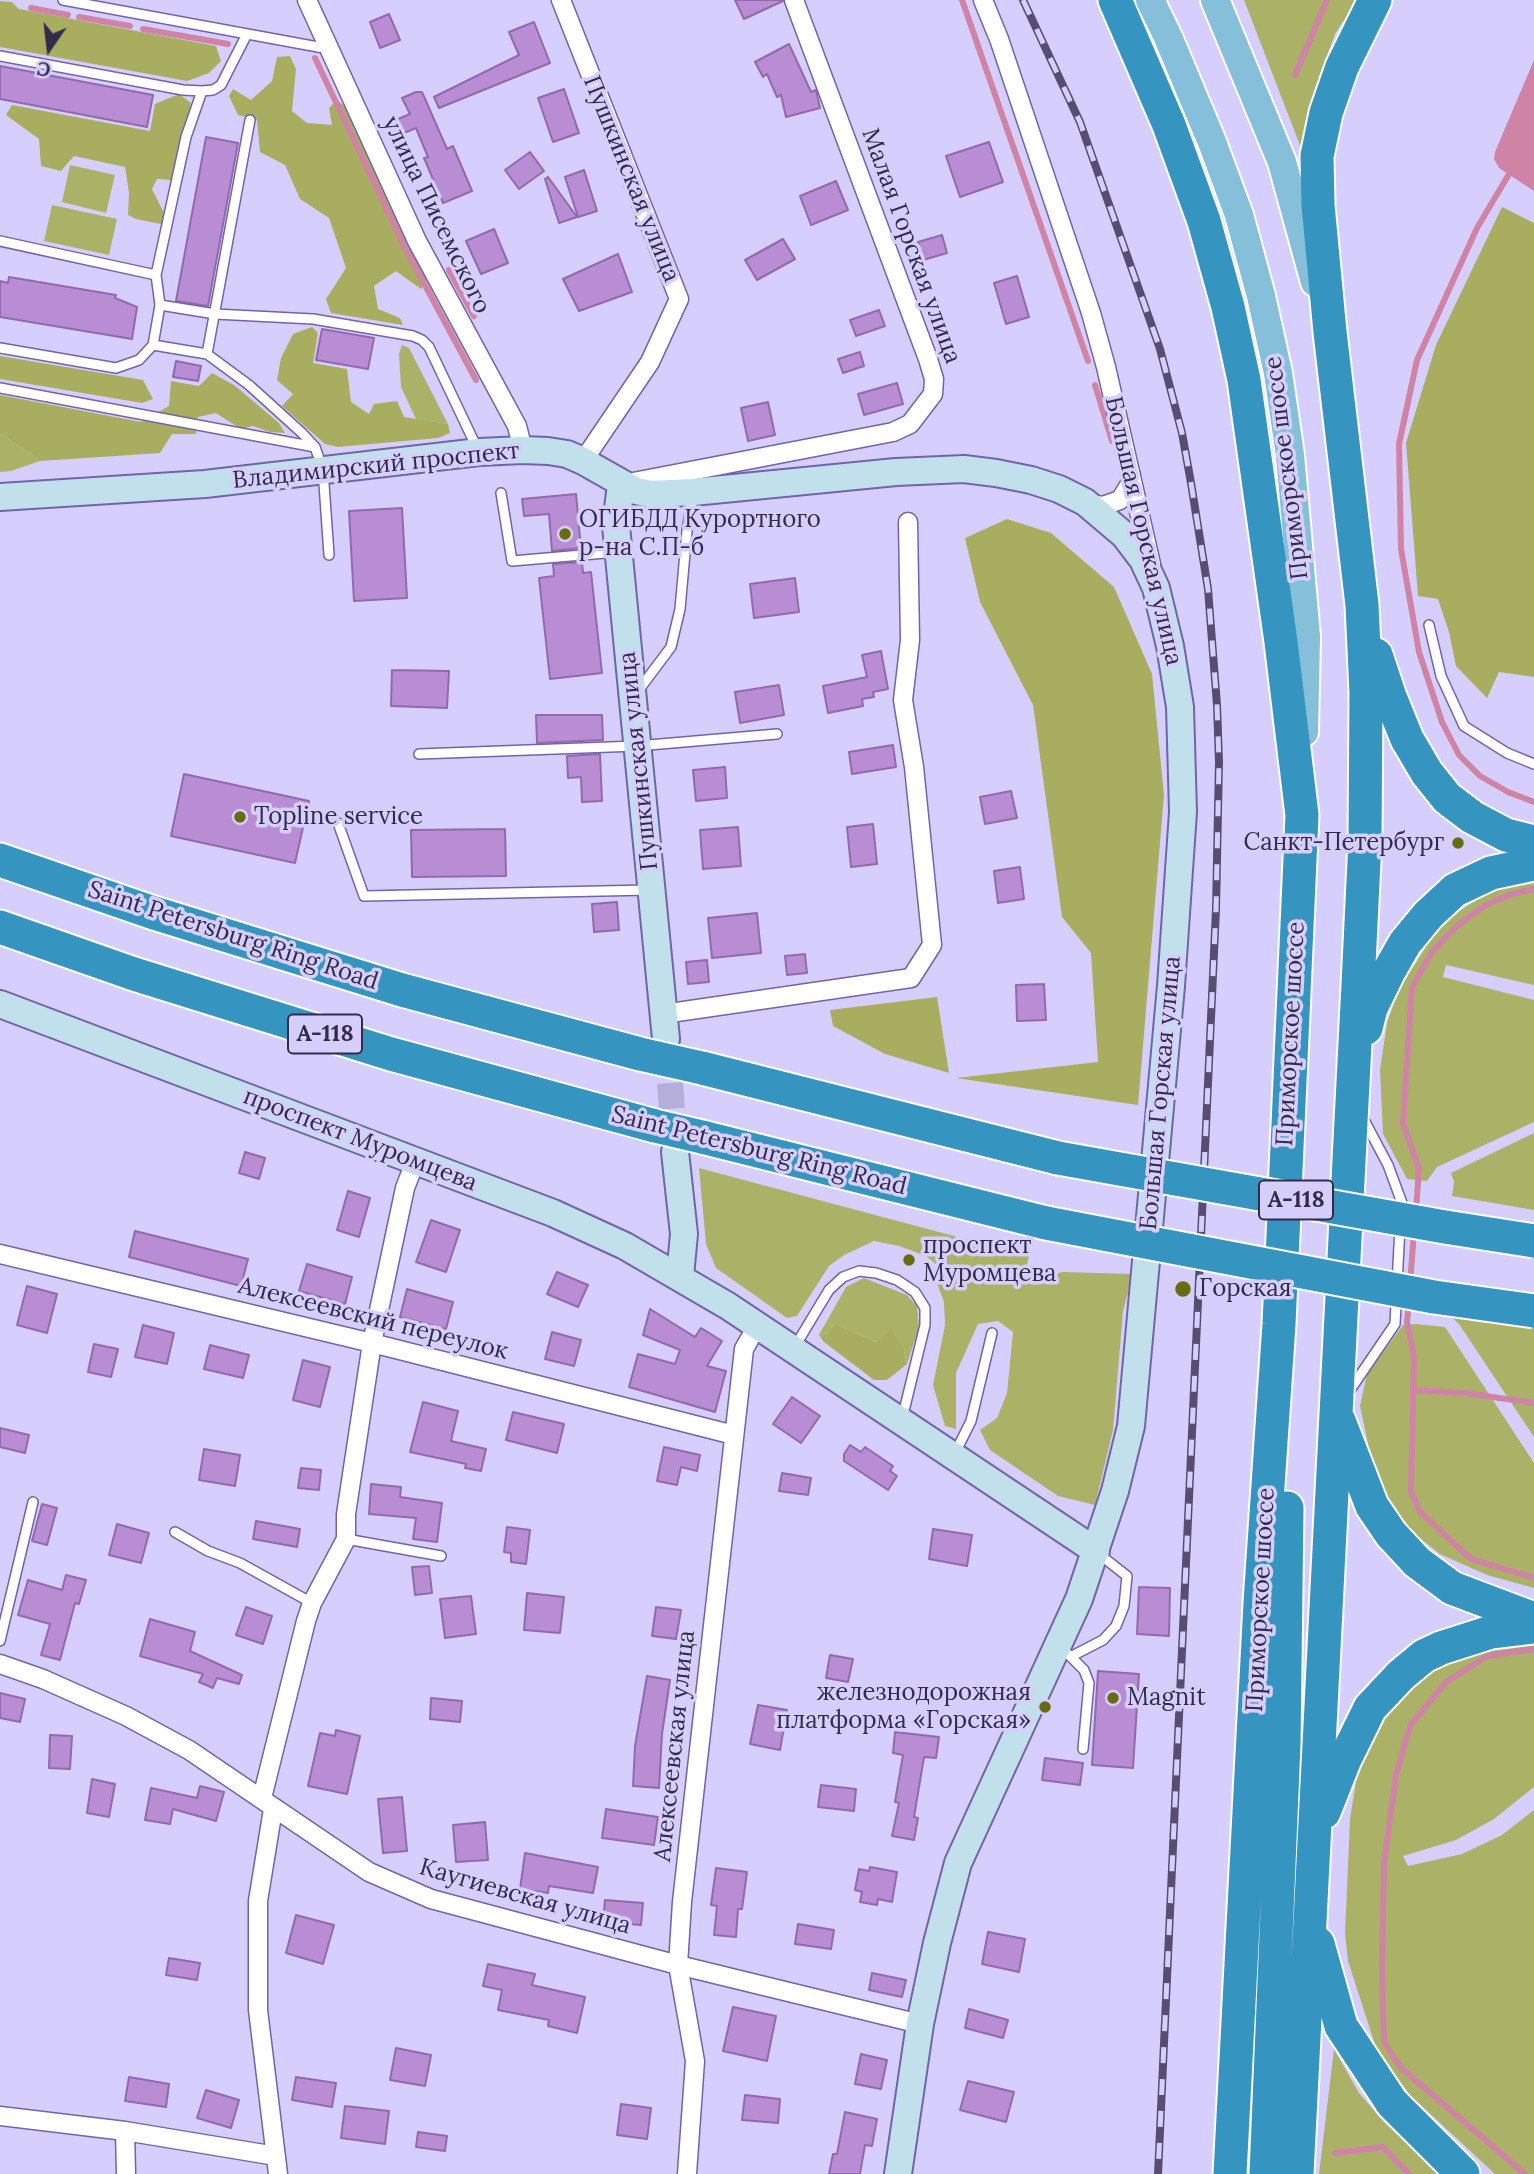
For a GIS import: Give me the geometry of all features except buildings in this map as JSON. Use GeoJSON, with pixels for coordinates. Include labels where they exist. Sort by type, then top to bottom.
{"type":"FeatureCollection","features":[{"type":"Feature","properties":{"kind":"highway"},"geometry":{"type":"LineString","coordinates":[[1115,0],[1169,125],[1204,221],[1228,307],[1244,380],[1266,532],[1301,816]]}},
{"type":"Feature","properties":{"kind":"highway"},"geometry":{"type":"LineString","coordinates":[[1297,2174],[1352,1099],[1364,841],[1366,692],[1362,606],[1329,332],[1318,205],[1317,156],[1326,113],[1342,67],[1375,0]]}},
{"type":"Feature","properties":{"kind":"highway"},"geometry":{"type":"LineString","coordinates":[[1362,606],[1390,697],[1407,739],[1427,774],[1447,798],[1472,817],[1506,835],[1534,842]]}},
{"type":"Feature","properties":{"kind":"highway","name":"Приморское шоссе"},"geometry":{"type":"LineString","coordinates":[[1230,2174],[1260,1603],[1279,1324],[1301,816]]}},
{"type":"Feature","properties":{"kind":"highway","name":"Saint Petersburg Ring Road"},"geometry":{"type":"LineString","coordinates":[[0,860],[152,912],[402,990],[656,1036],[702,1068],[1058,1158],[1534,1241]]}},
{"type":"Feature","properties":{"kind":"highway"},"geometry":{"type":"LineString","coordinates":[[1352,1099],[1371,1008],[1405,943],[1427,915],[1455,890],[1491,873],[1534,864]]}},
{"type":"Feature","properties":{"kind":"highway","name":"Saint Petersburg Ring Road"},"geometry":{"type":"LineString","coordinates":[[0,927],[134,974],[391,1054],[655,1126],[689,1145],[1046,1223],[1434,1297],[1534,1311]]}},
{"type":"Feature","properties":{"kind":"highway"},"geometry":{"type":"LineString","coordinates":[[1266,2174],[1284,1744],[1287,1490],[1279,1324]]}},
{"type":"Feature","properties":{"kind":"highway"},"geometry":{"type":"LineString","coordinates":[[1335,1412],[1372,1506],[1391,1534],[1417,1562],[1452,1588],[1534,1619]]}},
{"type":"Feature","properties":{"kind":"highway"},"geometry":{"type":"LineString","coordinates":[[1313,1840],[1345,1759],[1370,1709],[1382,1693],[1424,1656],[1441,1648],[1490,1632],[1534,1628]]}},
{"type":"Feature","properties":{"kind":"highway"},"geometry":{"type":"LineString","coordinates":[[1310,1912],[1341,2026],[1392,2103],[1463,2174]]}},
{"type":"Feature","properties":{"kind":"main road","name":"Приморское шоссе"},"geometry":{"type":"LineString","coordinates":[[1150,0],[1212,142],[1239,215],[1278,373],[1290,456],[1306,637],[1301,816]]}},
{"type":"Feature","properties":{"kind":"main road"},"geometry":{"type":"LineString","coordinates":[[1215,0],[1282,162],[1329,332]]}},
{"type":"Feature","properties":{"kind":"main road","name":"Владимирский проспект"},"geometry":{"type":"LineString","coordinates":[[0,497],[205,484],[319,459],[523,450],[548,451],[583,461],[621,484],[651,494],[896,472],[996,472],[1059,489],[1085,502],[1124,535],[1143,560],[1156,588]]}},
{"type":"Feature","properties":{"kind":"main road","name":"Пушкинская улица"},"geometry":{"type":"LineString","coordinates":[[621,484],[616,526],[651,890],[656,1036]]}},
{"type":"Feature","properties":{"kind":"main road","name":"Большая Горская улица"},"geometry":{"type":"LineString","coordinates":[[898,2174],[920,2025],[937,1943],[958,1863],[1064,1653],[1115,1491],[1130,1426],[1179,886],[1183,789],[1180,707],[1170,646],[1156,588]]}},
{"type":"Feature","properties":{"kind":"main road","name":"проспект Муромцева"},"geometry":{"type":"LineString","coordinates":[[0,1004],[552,1213],[625,1246],[680,1276],[793,1349],[1096,1551]]}},
{"type":"Feature","properties":{"kind":"main road"},"geometry":{"type":"LineString","coordinates":[[680,1276],[689,1145]]}},
{"type":"Feature","properties":{"kind":"street","name":"улица Писемского"},"geometry":{"type":"LineString","coordinates":[[307,0],[417,241],[517,426],[523,450]]}},
{"type":"Feature","properties":{"kind":"street","name":"Пушкинская улица"},"geometry":{"type":"LineString","coordinates":[[561,0],[679,299],[650,362],[583,461]]}},
{"type":"Feature","properties":{"kind":"street","name":"Малая Горская улица"},"geometry":{"type":"LineString","coordinates":[[621,484],[651,481],[894,432],[910,424],[933,394],[934,379],[928,359],[794,0]]}},
{"type":"Feature","properties":{"kind":"street","name":"Большая Горская улица"},"geometry":{"type":"LineString","coordinates":[[983,0],[999,39],[1091,313],[1156,588]]}},
{"type":"Feature","properties":{"kind":"street"},"geometry":{"type":"LineString","coordinates":[[1085,502],[1102,506],[1120,500],[1126,493],[1131,475]]}},
{"type":"Feature","properties":{"kind":"street"},"geometry":{"type":"LineString","coordinates":[[656,1036],[911,978],[932,945],[914,767],[903,700],[911,640],[908,522]]}},
{"type":"Feature","properties":{"kind":"street"},"geometry":{"type":"LineString","coordinates":[[0,2116],[125,2131],[277,2165],[258,2010],[258,1901],[268,1804],[306,1621],[312,1603],[346,1539],[346,1514],[372,1343],[405,1188],[415,1162]]}},
{"type":"Feature","properties":{"kind":"street","name":"Алексеевский переулок"},"geometry":{"type":"LineString","coordinates":[[0,1254],[372,1343],[734,1435]]}},
{"type":"Feature","properties":{"kind":"street","name":"Алексеевская улица"},"geometry":{"type":"LineString","coordinates":[[687,2174],[695,2060],[678,1965],[682,1902],[744,1349],[757,1326]]}},
{"type":"Feature","properties":{"kind":"street","name":"Каугиевская улица"},"geometry":{"type":"LineString","coordinates":[[0,1664],[43,1679],[125,1716],[190,1750],[369,1872],[431,1899],[678,1965],[920,2025]]}},
{"type":"Feature","properties":{"kind":"street"},"geometry":{"type":"LineString","coordinates":[[125,2131],[126,2174]]}},
{"type":"Feature","properties":{"kind":"lane"},"geometry":{"type":"LineString","coordinates":[[63,0],[330,49]]}},
{"type":"Feature","properties":{"kind":"lane"},"geometry":{"type":"LineString","coordinates":[[0,56],[183,90],[213,90],[221,85],[247,34]]}},
{"type":"Feature","properties":{"kind":"lane"},"geometry":{"type":"LineString","coordinates":[[0,348],[116,368],[139,360],[153,345],[160,305],[156,275],[186,137],[202,90]]}},
{"type":"Feature","properties":{"kind":"lane"},"geometry":{"type":"LineString","coordinates":[[207,354],[250,121]]}},
{"type":"Feature","properties":{"kind":"lane"},"geometry":{"type":"LineString","coordinates":[[0,241],[156,275]]}},
{"type":"Feature","properties":{"kind":"lane"},"geometry":{"type":"LineString","coordinates":[[160,305],[215,314],[313,319],[413,336],[422,340],[429,347],[479,452]]}},
{"type":"Feature","properties":{"kind":"lane"},"geometry":{"type":"LineString","coordinates":[[153,345],[207,354],[249,385],[302,433],[319,459],[329,555]]}},
{"type":"Feature","properties":{"kind":"lane"},"geometry":{"type":"LineString","coordinates":[[0,388],[319,459]]}},
{"type":"Feature","properties":{"kind":"lane"},"geometry":{"type":"LineString","coordinates":[[632,691],[641,687],[671,647],[680,609],[693,492]]}},
{"type":"Feature","properties":{"kind":"lane"},"geometry":{"type":"LineString","coordinates":[[501,493],[512,561],[618,551]]}},
{"type":"Feature","properties":{"kind":"lane"},"geometry":{"type":"LineString","coordinates":[[1429,625],[1441,676],[1464,726],[1507,753],[1534,764]]}},
{"type":"Feature","properties":{"kind":"lane"},"geometry":{"type":"LineString","coordinates":[[419,754],[637,746],[777,734]]}},
{"type":"Feature","properties":{"kind":"lane"},"geometry":{"type":"LineString","coordinates":[[338,823],[364,896],[651,890]]}},
{"type":"Feature","properties":{"kind":"lane"},"geometry":{"type":"LineString","coordinates":[[1335,1412],[1395,1324],[1402,1203],[1379,1147],[1352,1099]]}},
{"type":"Feature","properties":{"kind":"lane"},"geometry":{"type":"LineString","coordinates":[[793,1349],[829,1290],[843,1277],[859,1270],[897,1280],[915,1292],[925,1308],[925,1325],[901,1420]]}},
{"type":"Feature","properties":{"kind":"lane"},"geometry":{"type":"LineString","coordinates":[[954,1456],[971,1421],[992,1334]]}},
{"type":"Feature","properties":{"kind":"lane"},"geometry":{"type":"LineString","coordinates":[[0,1641],[33,1502]]}},
{"type":"Feature","properties":{"kind":"lane"},"geometry":{"type":"LineString","coordinates":[[175,1532],[208,1551],[240,1563],[312,1603]]}},
{"type":"Feature","properties":{"kind":"lane"},"geometry":{"type":"LineString","coordinates":[[346,1539],[441,1556]]}},
{"type":"Feature","properties":{"kind":"lane"},"geometry":{"type":"LineString","coordinates":[[1064,1653],[1102,1640],[1116,1626],[1124,1606],[1127,1576],[1096,1551]]}},
{"type":"Feature","properties":{"kind":"lane"},"geometry":{"type":"LineString","coordinates":[[1064,1653],[1084,1670],[1089,1683],[1083,1749]]}},
{"type":"Feature","properties":{"kind":"green space"},"geometry":{"type":"Polygon","coordinates":[[[1244,0],[1357,0],[1335,34],[1315,88],[1306,147],[1301,148],[1244,0]]]}},
{"type":"Feature","properties":{"kind":"green space"},"geometry":{"type":"Polygon","coordinates":[[[0,1],[12,2],[19,9],[216,46],[221,61],[209,73],[187,81],[0,47],[0,1]]]}},
{"type":"Feature","properties":{"kind":"green space"},"geometry":{"type":"Polygon","coordinates":[[[290,56],[296,69],[292,111],[307,123],[332,125],[329,108],[337,100],[347,108],[427,279],[421,289],[396,271],[374,286],[378,309],[400,318],[403,325],[331,313],[326,299],[346,268],[329,218],[300,199],[285,165],[260,152],[257,120],[238,115],[229,96],[233,89],[251,100],[272,81],[277,57],[290,56]]]}},
{"type":"Feature","properties":{"kind":"green space"},"geometry":{"type":"Polygon","coordinates":[[[179,94],[191,103],[172,180],[157,179],[152,189],[165,215],[161,224],[128,215],[129,193],[125,167],[74,156],[61,171],[41,166],[39,139],[6,115],[12,105],[150,131],[155,104],[179,94]]]}},
{"type":"Feature","properties":{"kind":"green space"},"geometry":{"type":"Polygon","coordinates":[[[70,165],[115,175],[106,213],[62,202],[70,165]]]}},
{"type":"Feature","properties":{"kind":"green space"},"geometry":{"type":"Polygon","coordinates":[[[52,205],[117,219],[109,255],[44,241],[52,205]]]}},
{"type":"Feature","properties":{"kind":"green space"},"geometry":{"type":"Polygon","coordinates":[[[1502,207],[1534,223],[1534,677],[1499,672],[1487,698],[1456,666],[1438,599],[1418,596],[1406,443],[1436,345],[1502,207]]]}},
{"type":"Feature","properties":{"kind":"green space"},"geometry":{"type":"Polygon","coordinates":[[[312,327],[318,333],[313,363],[347,369],[351,402],[369,414],[374,404],[397,401],[404,417],[448,424],[450,433],[438,438],[338,447],[325,444],[282,406],[293,394],[277,380],[281,358],[293,334],[312,327]]]}},
{"type":"Feature","properties":{"kind":"green space"},"geometry":{"type":"Polygon","coordinates":[[[402,345],[409,348],[448,424],[416,419],[401,387],[399,354],[402,345]]]}},
{"type":"Feature","properties":{"kind":"green space"},"geometry":{"type":"Polygon","coordinates":[[[0,356],[143,380],[153,399],[142,403],[0,379],[0,356]]]}},
{"type":"Feature","properties":{"kind":"green space"},"geometry":{"type":"Polygon","coordinates":[[[212,373],[234,385],[279,423],[285,433],[270,432],[253,426],[241,429],[216,413],[198,417],[196,434],[172,434],[160,453],[40,461],[0,433],[0,395],[141,422],[169,406],[171,381],[199,386],[212,373]]]}},
{"type":"Feature","properties":{"kind":"green space"},"geometry":{"type":"Polygon","coordinates":[[[0,433],[40,461],[0,472],[0,433]]]}},
{"type":"Feature","properties":{"kind":"green space"},"geometry":{"type":"Polygon","coordinates":[[[1007,519],[1051,533],[1114,587],[1152,674],[1164,795],[1138,1105],[956,1078],[1098,1062],[1091,953],[1062,917],[1033,705],[980,602],[965,538],[1007,519]]]}},
{"type":"Feature","properties":{"kind":"green space"},"geometry":{"type":"Polygon","coordinates":[[[1534,879],[1534,985],[1446,965],[1443,977],[1534,1000],[1534,1122],[1437,1167],[1427,1181],[1407,1179],[1383,1134],[1380,1070],[1387,1023],[1399,989],[1442,922],[1489,892],[1522,880],[1534,879]]]}},
{"type":"Feature","properties":{"kind":"green space"},"geometry":{"type":"Polygon","coordinates":[[[937,997],[949,1073],[885,1054],[833,1026],[830,1010],[937,997]]]}},
{"type":"Feature","properties":{"kind":"green space"},"geometry":{"type":"Polygon","coordinates":[[[1534,1133],[1534,1210],[1452,1196],[1454,1182],[1451,1173],[1534,1133]]]}},
{"type":"Feature","properties":{"kind":"green space"},"geometry":{"type":"Polygon","coordinates":[[[699,1168],[1029,1256],[1023,1281],[1063,1272],[1133,1274],[1123,1311],[1113,1430],[1095,1505],[1058,1496],[990,1450],[980,1430],[997,1418],[1007,1393],[1013,1332],[998,1321],[978,1324],[956,1373],[956,1429],[945,1426],[933,1385],[945,1325],[944,1302],[935,1278],[937,1265],[926,1256],[899,1246],[874,1241],[844,1255],[829,1266],[797,1316],[787,1318],[716,1268],[706,1244],[699,1168]]]}},
{"type":"Feature","properties":{"kind":"green space"},"geometry":{"type":"Polygon","coordinates":[[[864,1278],[907,1295],[917,1306],[919,1327],[907,1364],[904,1350],[876,1342],[835,1324],[821,1338],[819,1335],[846,1287],[864,1278]]]}},
{"type":"Feature","properties":{"kind":"green space"},"geometry":{"type":"Polygon","coordinates":[[[1449,1315],[1534,1322],[1534,1437],[1459,1324],[1449,1315]]]}},
{"type":"Feature","properties":{"kind":"green space"},"geometry":{"type":"Polygon","coordinates":[[[835,1324],[876,1342],[891,1330],[904,1350],[907,1364],[887,1380],[874,1380],[821,1338],[835,1324]]]}},
{"type":"Feature","properties":{"kind":"green space"},"geometry":{"type":"Polygon","coordinates":[[[1403,1325],[1445,1327],[1534,1463],[1534,1588],[1487,1575],[1440,1554],[1399,1522],[1377,1486],[1360,1406],[1367,1374],[1403,1325]]]}},
{"type":"Feature","properties":{"kind":"green space"},"geometry":{"type":"Polygon","coordinates":[[[1534,1642],[1534,1787],[1494,1819],[1456,1840],[1403,1856],[1408,1866],[1462,1854],[1502,1835],[1534,1810],[1534,2174],[1495,2174],[1410,2095],[1377,2051],[1348,1961],[1345,1933],[1350,1819],[1357,1775],[1368,1746],[1386,1714],[1415,1679],[1448,1659],[1493,1645],[1534,1642]]]}},
{"type":"Feature","properties":{"kind":"green space"},"geometry":{"type":"Polygon","coordinates":[[[1334,2049],[1359,2093],[1383,2121],[1439,2174],[1319,2174],[1334,2049]]]}},
{"type":"Feature","properties":{"kind":"shaded area"},"geometry":{"type":"Polygon","coordinates":[[[1534,60],[1534,191],[1499,168],[1494,159],[1534,60]]]}},
{"type":"Feature","properties":{"kind":"waterway"},"geometry":{"type":"LineString","coordinates":[[962,0],[1088,361]]}},
{"type":"Feature","properties":{"kind":"waterway"},"geometry":{"type":"LineString","coordinates":[[1295,75],[1327,0]]}},
{"type":"Feature","properties":{"kind":"waterway"},"geometry":{"type":"LineString","coordinates":[[31,8],[68,15]]}},
{"type":"Feature","properties":{"kind":"waterway"},"geometry":{"type":"LineString","coordinates":[[79,17],[130,26]]}},
{"type":"Feature","properties":{"kind":"waterway"},"geometry":{"type":"LineString","coordinates":[[143,29],[228,44]]}},
{"type":"Feature","properties":{"kind":"waterway"},"geometry":{"type":"LineString","coordinates":[[315,58],[405,248],[476,380]]}},
{"type":"Feature","properties":{"kind":"waterway"},"geometry":{"type":"LineString","coordinates":[[1512,169],[1477,228],[1417,360],[1399,444],[1401,549],[1419,652],[1442,722],[1459,755],[1480,776],[1508,792],[1534,802]]}},
{"type":"Feature","properties":{"kind":"waterway"},"geometry":{"type":"LineString","coordinates":[[449,270],[474,316]]}},
{"type":"Feature","properties":{"kind":"waterway"},"geometry":{"type":"LineString","coordinates":[[1095,385],[1112,441]]}},
{"type":"Feature","properties":{"kind":"waterway"},"geometry":{"type":"LineString","coordinates":[[1416,1211],[1419,1169],[1403,1123],[1412,987],[1432,952],[1457,926],[1484,906],[1509,895],[1534,889]]}},
{"type":"Feature","properties":{"kind":"waterway"},"geometry":{"type":"LineString","coordinates":[[1410,1284],[1414,1232]]}},
{"type":"Feature","properties":{"kind":"waterway"},"geometry":{"type":"LineString","coordinates":[[1409,1302],[1407,1322],[1414,1357],[1411,1491],[1420,1512],[1471,1559],[1534,1578]]}},
{"type":"Feature","properties":{"kind":"waterway"},"geometry":{"type":"LineString","coordinates":[[1413,1390],[1465,1393],[1534,1403]]}},
{"type":"Feature","properties":{"kind":"waterway"},"geometry":{"type":"LineString","coordinates":[[1525,2174],[1400,2067],[1384,2042],[1382,1970],[1384,1864],[1396,1775],[1410,1726],[1446,1682],[1487,1656],[1534,1649]]}},
{"type":"Feature","properties":{"kind":"waterway"},"geometry":{"type":"LineString","coordinates":[[1335,2153],[1383,2147],[1409,2174]]}},
{"type":"Feature","properties":{"kind":"tunnel"},"geometry":{"type":"LineString","coordinates":[[667,1044],[675,1149]]}},
{"type":"Feature","properties":{"kind":"railway"},"geometry":{"type":"LineString","coordinates":[[1023,0],[1080,122],[1160,349],[1182,433],[1208,589],[1217,705],[1219,762],[1216,909],[1158,2174]]}},
{"type":"Feature","properties":{"kind":"place","name":"ОГИБДД Курортного р-на С.П-б"},"geometry":{"type":"Point","coordinates":[565,534]}},
{"type":"Feature","properties":{"kind":"place","name":"Topline service"},"geometry":{"type":"Point","coordinates":[240,817]}},
{"type":"Feature","properties":{"kind":"place","name":"Санкт-Петербург"},"geometry":{"type":"Point","coordinates":[1458,843]}},
{"type":"Feature","properties":{"kind":"place","name":"проспект Муромцева"},"geometry":{"type":"Point","coordinates":[909,1260]}},
{"type":"Feature","properties":{"kind":"place","name":"Горская"},"geometry":{"type":"Point","coordinates":[1183,1289]}},
{"type":"Feature","properties":{"kind":"place","name":"Magnit"},"geometry":{"type":"Point","coordinates":[1113,1698]}},
{"type":"Feature","properties":{"kind":"place","name":"железнодорожная платформа «Горская»"},"geometry":{"type":"Point","coordinates":[1045,1707]}}]}
